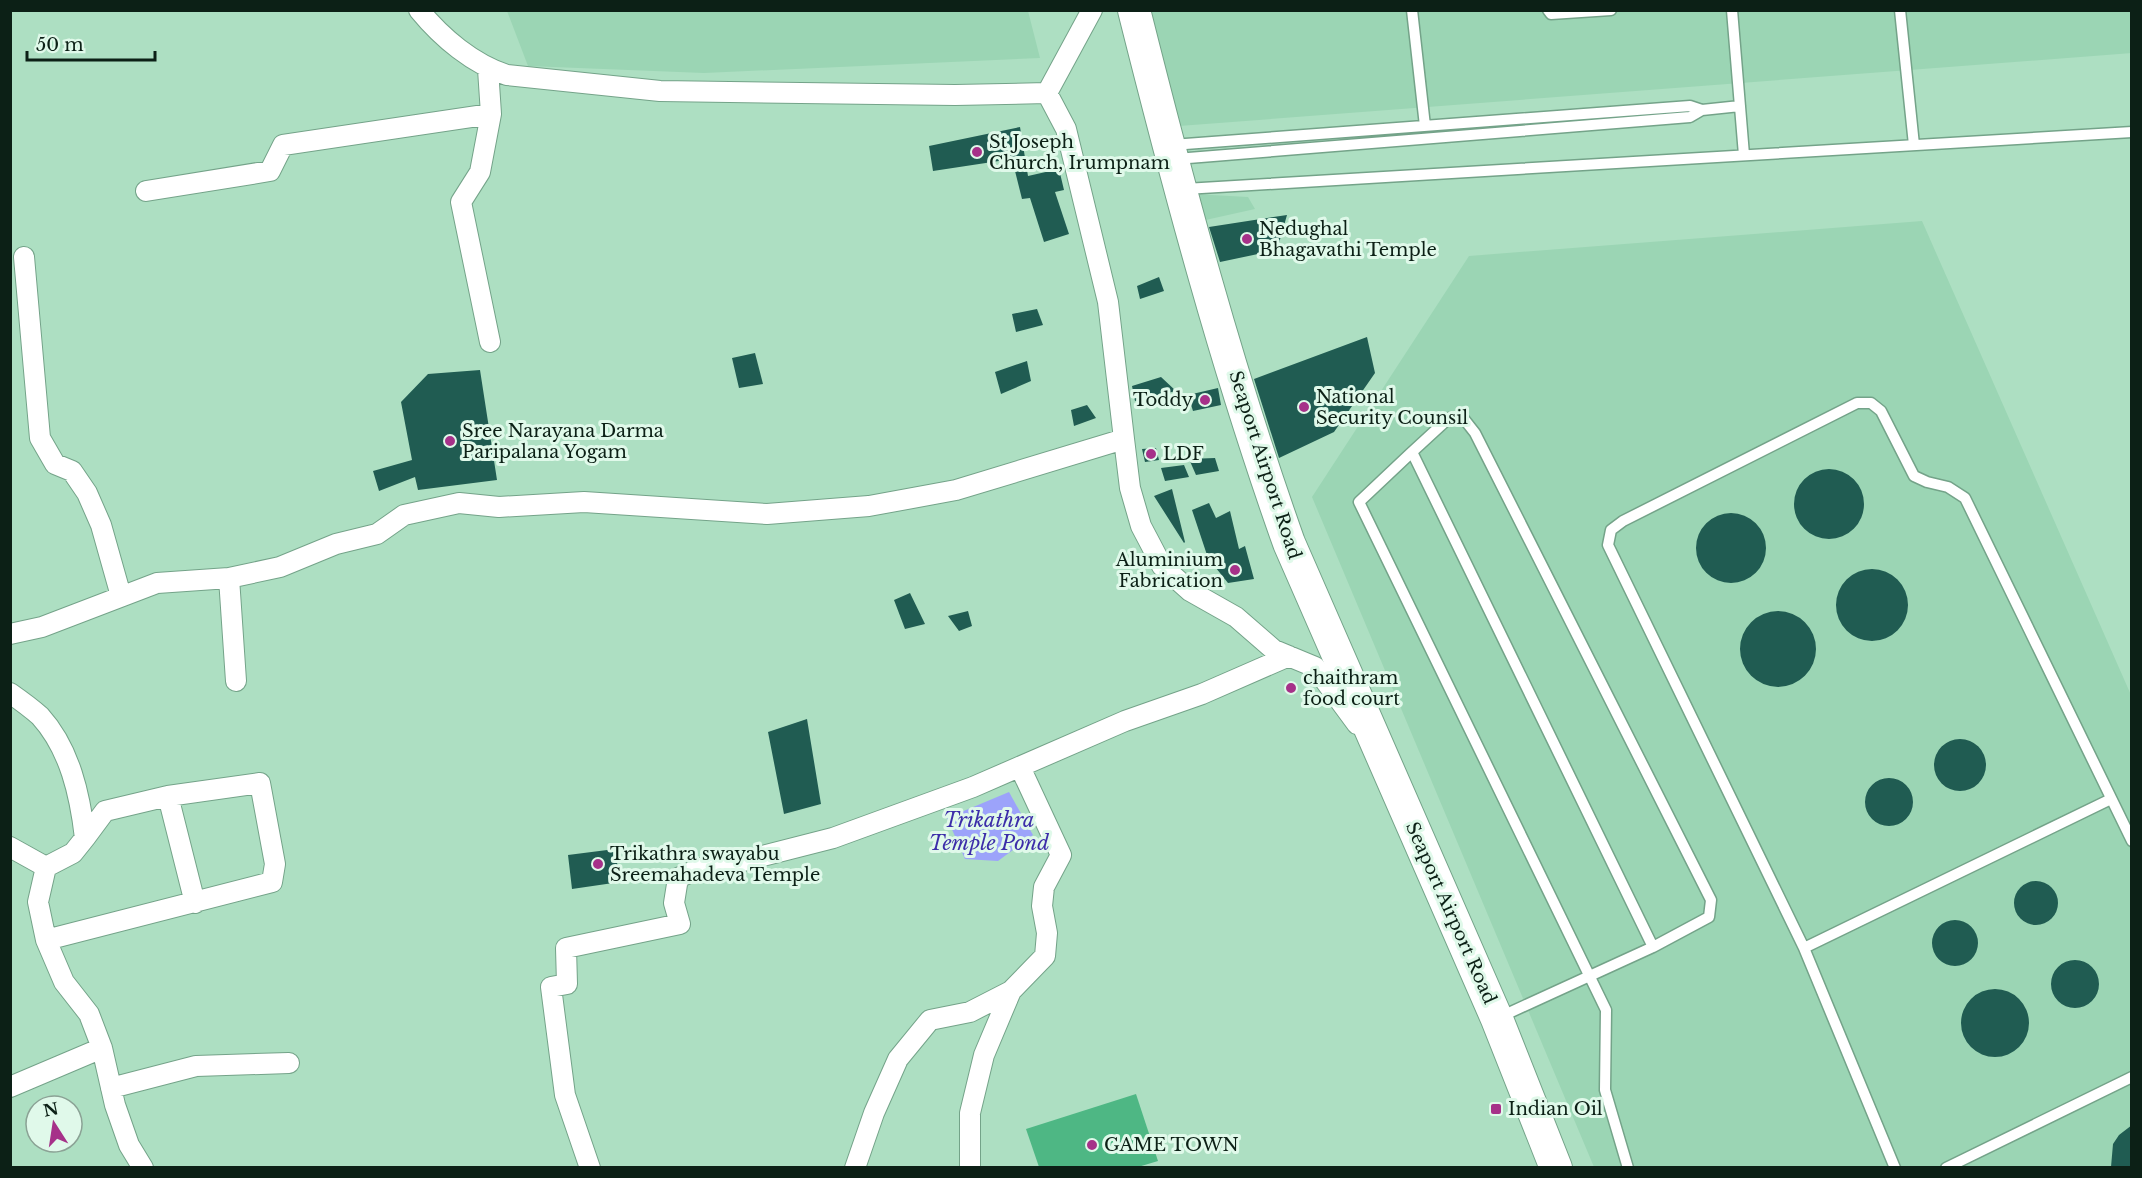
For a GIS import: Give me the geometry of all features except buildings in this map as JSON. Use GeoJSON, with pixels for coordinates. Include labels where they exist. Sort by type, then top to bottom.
{"type":"FeatureCollection","features":[{"type":"Feature","properties":{"kind":"main road","name":"Seaport Airport Road"},"geometry":{"type":"LineString","coordinates":[[1134,10],[1181,189],[1271,494],[1289,543],[1497,1018],[1556,1167]]}},
{"type":"Feature","properties":{"kind":"street"},"geometry":{"type":"LineString","coordinates":[[419,10],[436,32],[488,69],[507,75],[660,91],[955,95],[1047,93]]}},
{"type":"Feature","properties":{"kind":"street"},"geometry":{"type":"LineString","coordinates":[[1047,93],[1092,10]]}},
{"type":"Feature","properties":{"kind":"street"},"geometry":{"type":"LineString","coordinates":[[488,69],[491,114],[480,172],[461,202],[490,342]]}},
{"type":"Feature","properties":{"kind":"street"},"geometry":{"type":"LineString","coordinates":[[1047,93],[1066,129],[1108,302],[1130,488],[1141,526],[1162,566],[1190,591],[1236,617],[1274,650],[1315,667],[1383,757]]}},
{"type":"Feature","properties":{"kind":"street"},"geometry":{"type":"LineString","coordinates":[[146,191],[270,171],[283,145],[491,114]]}},
{"type":"Feature","properties":{"kind":"street"},"geometry":{"type":"LineString","coordinates":[[24,257],[40,438],[55,464],[72,471],[87,494],[102,525],[121,596]]}},
{"type":"Feature","properties":{"kind":"street"},"geometry":{"type":"LineString","coordinates":[[10,633],[42,627],[157,583],[229,578],[280,567],[336,544],[377,534],[404,515],[459,503],[499,507],[584,502],[767,514],[869,506],[956,490],[1124,439]]}},
{"type":"Feature","properties":{"kind":"street"},"geometry":{"type":"LineString","coordinates":[[229,578],[236,681]]}},
{"type":"Feature","properties":{"kind":"street"},"geometry":{"type":"LineString","coordinates":[[590,1167],[564,1095],[550,987],[567,984],[566,948],[680,924],[674,903],[678,878],[700,868],[743,861],[833,838],[973,787],[1289,656]]}},
{"type":"Feature","properties":{"kind":"street"},"geometry":{"type":"LineString","coordinates":[[10,693],[40,716],[60,746],[81,797],[85,838]]}},
{"type":"Feature","properties":{"kind":"street"},"geometry":{"type":"LineString","coordinates":[[855,1167],[874,1113],[898,1059],[930,1020],[970,1012],[1011,991],[1045,956],[1047,933],[1042,906],[1044,887],[1060,855],[1020,767]]}},
{"type":"Feature","properties":{"kind":"street"},"geometry":{"type":"LineString","coordinates":[[46,940],[272,882],[275,864],[260,783],[168,796],[105,811],[73,853],[46,867],[38,902],[46,940],[64,982],[89,1014],[102,1048],[111,1088],[129,1145],[143,1167]]}},
{"type":"Feature","properties":{"kind":"street"},"geometry":{"type":"LineString","coordinates":[[168,796],[195,903]]}},
{"type":"Feature","properties":{"kind":"street"},"geometry":{"type":"LineString","coordinates":[[10,847],[46,867]]}},
{"type":"Feature","properties":{"kind":"street"},"geometry":{"type":"LineString","coordinates":[[970,1167],[970,1113],[984,1055],[1011,991]]}},
{"type":"Feature","properties":{"kind":"street"},"geometry":{"type":"LineString","coordinates":[[970,1012],[991,1038]]}},
{"type":"Feature","properties":{"kind":"street"},"geometry":{"type":"LineString","coordinates":[[10,1087],[102,1048]]}},
{"type":"Feature","properties":{"kind":"street"},"geometry":{"type":"LineString","coordinates":[[111,1088],[196,1066],[289,1063]]}},
{"type":"Feature","properties":{"kind":"lane"},"geometry":{"type":"LineString","coordinates":[[1412,10],[1425,126]]}},
{"type":"Feature","properties":{"kind":"lane"},"geometry":{"type":"LineString","coordinates":[[1548,10],[1551,14],[1611,10]]}},
{"type":"Feature","properties":{"kind":"lane"},"geometry":{"type":"LineString","coordinates":[[1732,10],[1744,155]]}},
{"type":"Feature","properties":{"kind":"lane"},"geometry":{"type":"LineString","coordinates":[[1900,10],[1914,145]]}},
{"type":"Feature","properties":{"kind":"lane"},"geometry":{"type":"LineString","coordinates":[[1171,152],[1425,126],[1690,106],[1702,110]]}},
{"type":"Feature","properties":{"kind":"lane"},"geometry":{"type":"LineString","coordinates":[[1171,152],[1402,141],[1690,117],[1702,110],[1740,106]]}},
{"type":"Feature","properties":{"kind":"lane"},"geometry":{"type":"LineString","coordinates":[[1401,128],[1402,141]]}},
{"type":"Feature","properties":{"kind":"lane"},"geometry":{"type":"LineString","coordinates":[[1181,189],[2132,132]]}},
{"type":"Feature","properties":{"kind":"lane"},"geometry":{"type":"LineString","coordinates":[[1895,1167],[1804,948],[1608,545],[1611,531],[1623,521],[1857,403],[1871,403],[1881,411],[1914,476],[1948,487],[1965,498],[2132,841]]}},
{"type":"Feature","properties":{"kind":"lane"},"geometry":{"type":"LineString","coordinates":[[1497,1018],[1589,975],[1653,947],[1709,916],[1710,900],[1475,433],[1464,419],[1449,418],[1359,502],[1589,975],[1606,1010],[1605,1090],[1628,1167]]}},
{"type":"Feature","properties":{"kind":"lane"},"geometry":{"type":"LineString","coordinates":[[1412,452],[1653,947]]}},
{"type":"Feature","properties":{"kind":"lane"},"geometry":{"type":"LineString","coordinates":[[1804,948],[2111,799]]}},
{"type":"Feature","properties":{"kind":"lane"},"geometry":{"type":"LineString","coordinates":[[1946,1167],[2132,1077]]}},
{"type":"Feature","properties":{"kind":"shaded area"},"geometry":{"type":"Polygon","coordinates":[[[2131,10],[2132,53],[1179,126],[1149,11],[2131,10]]]}},
{"type":"Feature","properties":{"kind":"shaded area"},"geometry":{"type":"Polygon","coordinates":[[[507,11],[1028,11],[1040,58],[704,73],[528,66],[507,11]]]}},
{"type":"Feature","properties":{"kind":"shaded area"},"geometry":{"type":"Polygon","coordinates":[[[1193,194],[1248,197],[1255,209],[1201,221],[1193,194]]]}},
{"type":"Feature","properties":{"kind":"shaded area"},"geometry":{"type":"Polygon","coordinates":[[[1922,221],[2131,695],[2131,1167],[1594,1167],[1312,497],[1469,256],[1922,221]]]}},
{"type":"Feature","properties":{"kind":"green space","name":"GAME TOWN"},"geometry":{"type":"Polygon","coordinates":[[[1136,1094],[1158,1161],[1138,1167],[1039,1167],[1026,1129],[1136,1094]]]}},
{"type":"Feature","properties":{"kind":"water","name":"Trikathra Temple Pond"},"geometry":{"type":"Polygon","coordinates":[[[1009,792],[1033,835],[998,861],[965,859],[947,818],[1009,792]]]}},
{"type":"Feature","properties":{"kind":"place","name":"St Joseph Church, Irumpnam"},"geometry":{"type":"Point","coordinates":[977,152]}},
{"type":"Feature","properties":{"kind":"place","name":"Nedughal Bhagavathi Temple"},"geometry":{"type":"Point","coordinates":[1247,239]}},
{"type":"Feature","properties":{"kind":"place","name":"Toddy"},"geometry":{"type":"Point","coordinates":[1205,400]}},
{"type":"Feature","properties":{"kind":"place","name":"National Security Counsil"},"geometry":{"type":"Point","coordinates":[1304,407]}},
{"type":"Feature","properties":{"kind":"place","name":"Sree Narayana Darma Paripalana Yogam"},"geometry":{"type":"Point","coordinates":[450,441]}},
{"type":"Feature","properties":{"kind":"place","name":"LDF"},"geometry":{"type":"Point","coordinates":[1151,454]}},
{"type":"Feature","properties":{"kind":"place","name":"Aluminium Fabrication"},"geometry":{"type":"Point","coordinates":[1235,570]}},
{"type":"Feature","properties":{"kind":"place","name":"chaithram food court"},"geometry":{"type":"Point","coordinates":[1291,688]}},
{"type":"Feature","properties":{"kind":"place","name":"Trikathra swayabu Sreemahadeva Temple"},"geometry":{"type":"Point","coordinates":[598,864]}},
{"type":"Feature","properties":{"kind":"place","name":"Indian Oil"},"geometry":{"type":"Point","coordinates":[1496,1109]}},
{"type":"Feature","properties":{"kind":"place","name":"GAME TOWN"},"geometry":{"type":"Point","coordinates":[1092,1145]}}]}
